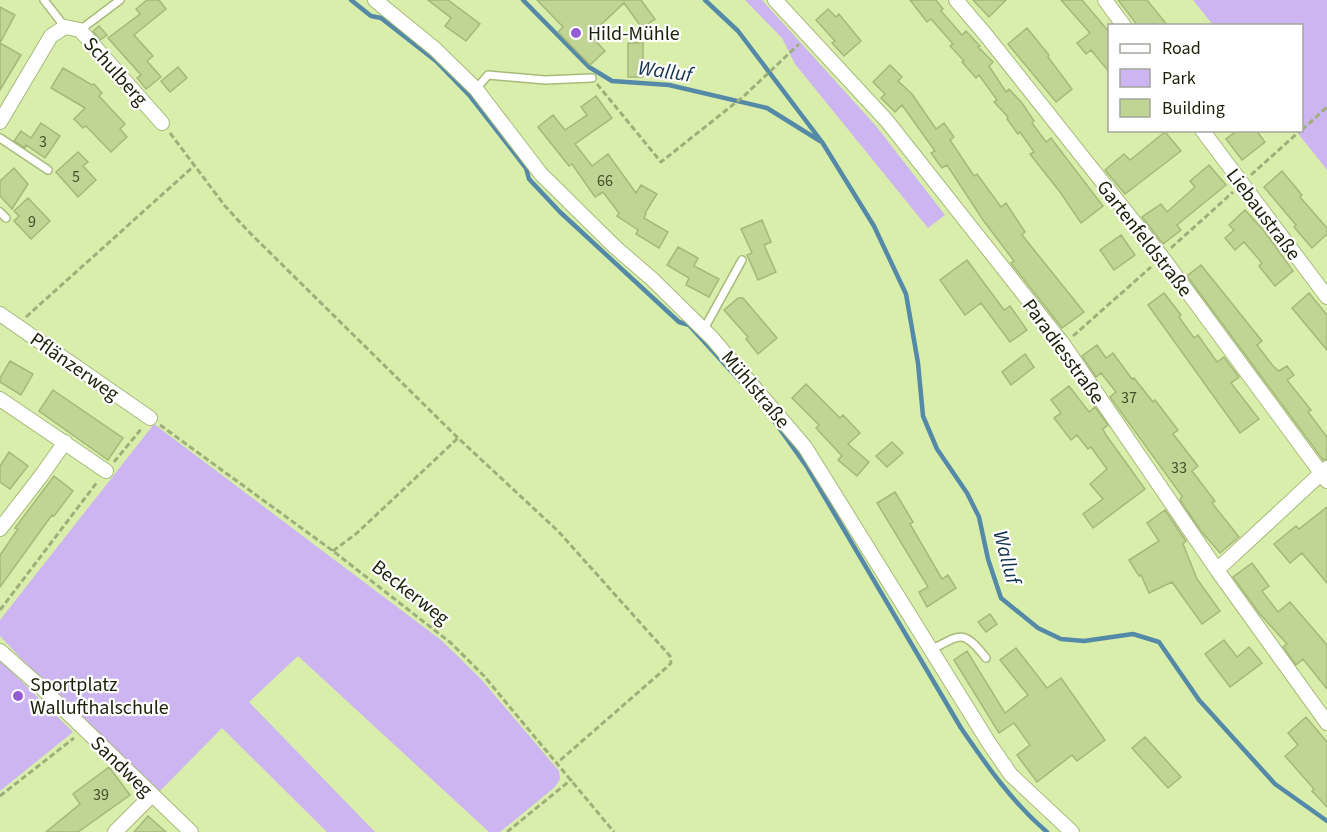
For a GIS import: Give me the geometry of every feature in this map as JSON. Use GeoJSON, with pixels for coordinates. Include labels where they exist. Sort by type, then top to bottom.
{"type":"FeatureCollection","features":[{"type":"Feature","properties":{"kind":"street","name":"Mühlstraße"},"geometry":{"type":"LineString","coordinates":[[375,0],[435,49],[476,89],[541,174],[615,247],[704,329],[805,447],[1011,775],[1072,832]]}},
{"type":"Feature","properties":{"kind":"street","name":"Paradiesstraße"},"geometry":{"type":"LineString","coordinates":[[775,0],[887,122],[1063,344],[1217,570],[1327,723]]}},
{"type":"Feature","properties":{"kind":"street","name":"Gartenfeldstraße"},"geometry":{"type":"LineString","coordinates":[[956,0],[986,34],[1162,257],[1325,474]]}},
{"type":"Feature","properties":{"kind":"street"},"geometry":{"type":"LineString","coordinates":[[1105,0],[1123,24]]}},
{"type":"Feature","properties":{"kind":"street","name":"Schulberg"},"geometry":{"type":"LineString","coordinates":[[65,27],[80,30],[162,123]]}},
{"type":"Feature","properties":{"kind":"street"},"geometry":{"type":"LineString","coordinates":[[0,122],[51,36],[65,27]]}},
{"type":"Feature","properties":{"kind":"street","name":"Liebaustraße"},"geometry":{"type":"LineString","coordinates":[[1203,132],[1327,297]]}},
{"type":"Feature","properties":{"kind":"street","name":"Pflänzerweg"},"geometry":{"type":"LineString","coordinates":[[0,314],[150,418]]}},
{"type":"Feature","properties":{"kind":"street"},"geometry":{"type":"LineString","coordinates":[[0,399],[106,471]]}},
{"type":"Feature","properties":{"kind":"street"},"geometry":{"type":"LineString","coordinates":[[0,529],[42,476],[65,442]]}},
{"type":"Feature","properties":{"kind":"street"},"geometry":{"type":"LineString","coordinates":[[1217,570],[1325,474]]}},
{"type":"Feature","properties":{"kind":"street","name":"Sandweg"},"geometry":{"type":"LineString","coordinates":[[0,651],[42,688],[191,832]]}},
{"type":"Feature","properties":{"kind":"street"},"geometry":{"type":"LineString","coordinates":[[116,832],[148,799]]}},
{"type":"Feature","properties":{"kind":"lane"},"geometry":{"type":"LineString","coordinates":[[44,0],[65,27]]}},
{"type":"Feature","properties":{"kind":"lane"},"geometry":{"type":"LineString","coordinates":[[80,30],[120,0]]}},
{"type":"Feature","properties":{"kind":"lane"},"geometry":{"type":"LineString","coordinates":[[476,89],[488,75],[545,80],[592,78]]}},
{"type":"Feature","properties":{"kind":"lane"},"geometry":{"type":"LineString","coordinates":[[0,138],[48,170]]}},
{"type":"Feature","properties":{"kind":"lane"},"geometry":{"type":"LineString","coordinates":[[0,212],[6,218]]}},
{"type":"Feature","properties":{"kind":"lane"},"geometry":{"type":"LineString","coordinates":[[704,329],[742,260]]}},
{"type":"Feature","properties":{"kind":"lane"},"geometry":{"type":"LineString","coordinates":[[931,650],[959,636],[966,637],[974,642],[986,658]]}},
{"type":"Feature","properties":{"kind":"path"},"geometry":{"type":"LineString","coordinates":[[592,78],[661,162],[744,96],[807,36]]}},
{"type":"Feature","properties":{"kind":"path"},"geometry":{"type":"LineString","coordinates":[[1303,128],[1327,107]]}},
{"type":"Feature","properties":{"kind":"path"},"geometry":{"type":"LineString","coordinates":[[162,123],[225,206],[248,231],[458,438],[558,531],[670,656],[671,663],[666,668],[557,763]]}},
{"type":"Feature","properties":{"kind":"path"},"geometry":{"type":"LineString","coordinates":[[1182,239],[1299,132]]}},
{"type":"Feature","properties":{"kind":"path"},"geometry":{"type":"LineString","coordinates":[[20,328],[26,316],[194,166]]}},
{"type":"Feature","properties":{"kind":"path"},"geometry":{"type":"LineString","coordinates":[[1082,329],[1162,257]]}},
{"type":"Feature","properties":{"kind":"path"},"geometry":{"type":"LineString","coordinates":[[0,610],[106,471],[150,418]]}},
{"type":"Feature","properties":{"kind":"path","name":"Beckerweg"},"geometry":{"type":"LineString","coordinates":[[150,418],[333,551],[451,643],[484,676],[614,832]]}},
{"type":"Feature","properties":{"kind":"path"},"geometry":{"type":"LineString","coordinates":[[333,551],[357,533],[458,438]]}},
{"type":"Feature","properties":{"kind":"path"},"geometry":{"type":"LineString","coordinates":[[0,796],[84,729]]}},
{"type":"Feature","properties":{"kind":"path"},"geometry":{"type":"LineString","coordinates":[[507,832],[572,779]]}},
{"type":"Feature","properties":{"kind":"green space"},"geometry":{"type":"Polygon","coordinates":[[[745,0],[762,0],[876,126],[945,215],[928,228],[795,64],[782,38],[745,0]]]}},
{"type":"Feature","properties":{"kind":"green space"},"geometry":{"type":"Polygon","coordinates":[[[1193,0],[1327,0],[1327,170],[1297,132],[1303,132],[1303,24],[1212,24],[1193,0]]]}},
{"type":"Feature","properties":{"kind":"green space"},"geometry":{"type":"Polygon","coordinates":[[[154,424],[441,640],[480,678],[559,771],[560,779],[555,787],[500,832],[489,832],[298,656],[249,702],[375,832],[327,832],[222,728],[157,794],[59,699],[0,636],[0,620],[154,424]]]}},
{"type":"Feature","properties":{"kind":"green space","name":"Sportplatz Wallufthalschule"},"geometry":{"type":"Polygon","coordinates":[[[0,660],[73,732],[0,791],[0,660]]]}},
{"type":"Feature","properties":{"kind":"building"},"geometry":{"type":"Polygon","coordinates":[[[147,0],[159,0],[166,9],[134,35],[153,56],[147,61],[161,77],[146,89],[137,78],[141,75],[108,38],[140,14],[136,9],[147,0]]]}},
{"type":"Feature","properties":{"kind":"building"},"geometry":{"type":"Polygon","coordinates":[[[428,0],[448,0],[480,24],[466,41],[445,26],[451,18],[428,0]]]}},
{"type":"Feature","properties":{"kind":"building"},"geometry":{"type":"Polygon","coordinates":[[[537,0],[641,0],[655,19],[642,28],[624,3],[590,35],[605,51],[590,65],[558,32],[563,27],[537,0]]]}},
{"type":"Feature","properties":{"kind":"building"},"geometry":{"type":"Polygon","coordinates":[[[910,0],[936,0],[943,9],[941,11],[962,35],[966,31],[993,62],[989,66],[1006,92],[1009,89],[1022,103],[1034,121],[1032,123],[1046,142],[1051,138],[1103,206],[1081,223],[1030,154],[1034,152],[1020,132],[1018,134],[1007,119],[1008,117],[994,102],[997,100],[979,75],[976,78],[950,46],[953,44],[931,19],[927,22],[910,0]]]}},
{"type":"Feature","properties":{"kind":"building"},"geometry":{"type":"Polygon","coordinates":[[[973,0],[1006,0],[989,17],[973,0]]]}},
{"type":"Feature","properties":{"kind":"building"},"geometry":{"type":"Polygon","coordinates":[[[1061,0],[1082,0],[1108,31],[1108,71],[1091,50],[1086,54],[1077,43],[1090,33],[1061,0]]]}},
{"type":"Feature","properties":{"kind":"building"},"geometry":{"type":"Polygon","coordinates":[[[1118,0],[1147,0],[1166,24],[1136,24],[1118,0]]]}},
{"type":"Feature","properties":{"kind":"building"},"geometry":{"type":"Polygon","coordinates":[[[0,7],[15,15],[0,43],[0,7]]]}},
{"type":"Feature","properties":{"kind":"building"},"geometry":{"type":"Polygon","coordinates":[[[828,9],[836,17],[839,14],[861,41],[844,56],[832,43],[835,41],[816,20],[828,9]]]}},
{"type":"Feature","properties":{"kind":"building"},"geometry":{"type":"Polygon","coordinates":[[[99,26],[107,35],[100,40],[93,31],[99,26]]]}},
{"type":"Feature","properties":{"kind":"building"},"geometry":{"type":"Polygon","coordinates":[[[1027,28],[1072,89],[1056,102],[1008,44],[1027,28]]]}},
{"type":"Feature","properties":{"kind":"building"},"geometry":{"type":"Polygon","coordinates":[[[0,43],[21,55],[0,90],[0,43]]]}},
{"type":"Feature","properties":{"kind":"building"},"geometry":{"type":"Polygon","coordinates":[[[628,43],[643,43],[643,77],[628,77],[628,43]]]}},
{"type":"Feature","properties":{"kind":"building"},"geometry":{"type":"Polygon","coordinates":[[[890,65],[902,77],[898,81],[912,94],[936,129],[944,123],[954,137],[950,140],[974,176],[977,174],[1001,207],[1006,203],[1025,232],[1022,235],[1084,312],[1062,328],[1011,263],[1014,261],[983,220],[947,165],[942,168],[931,153],[935,151],[902,105],[895,112],[881,98],[885,94],[873,82],[890,65]]]}},
{"type":"Feature","properties":{"kind":"building"},"geometry":{"type":"Polygon","coordinates":[[[178,67],[187,78],[170,92],[161,81],[178,67]]]}},
{"type":"Feature","properties":{"kind":"building"},"geometry":{"type":"Polygon","coordinates":[[[63,68],[92,85],[94,84],[102,93],[99,96],[125,124],[120,129],[127,137],[111,152],[86,126],[83,128],[74,119],[85,108],[51,88],[63,68]]]}},
{"type":"Feature","properties":{"kind":"building"},"geometry":{"type":"Polygon","coordinates":[[[596,96],[612,118],[575,144],[592,166],[608,154],[636,193],[641,185],[657,194],[644,218],[668,232],[659,248],[636,234],[638,230],[617,216],[619,213],[603,192],[595,197],[572,164],[569,166],[538,127],[553,115],[565,130],[587,115],[581,107],[596,96]]]}},
{"type":"Feature","properties":{"kind":"building"},"geometry":{"type":"Polygon","coordinates":[[[41,123],[60,136],[45,158],[26,145],[25,148],[14,141],[21,131],[31,138],[41,123]]]}},
{"type":"Feature","properties":{"kind":"building"},"geometry":{"type":"Polygon","coordinates":[[[1165,132],[1181,151],[1125,194],[1105,170],[1124,154],[1130,160],[1165,132]]]}},
{"type":"Feature","properties":{"kind":"building"},"geometry":{"type":"Polygon","coordinates":[[[1235,132],[1258,132],[1265,142],[1242,160],[1226,139],[1235,132]]]}},
{"type":"Feature","properties":{"kind":"building"},"geometry":{"type":"Polygon","coordinates":[[[78,152],[88,162],[83,166],[96,180],[78,197],[56,172],[78,152]]]}},
{"type":"Feature","properties":{"kind":"building"},"geometry":{"type":"Polygon","coordinates":[[[1209,165],[1226,185],[1177,225],[1181,230],[1163,244],[1142,217],[1161,204],[1167,212],[1195,187],[1190,181],[1209,165]]]}},
{"type":"Feature","properties":{"kind":"building"},"geometry":{"type":"Polygon","coordinates":[[[14,168],[28,184],[12,209],[0,196],[0,181],[14,168]]]}},
{"type":"Feature","properties":{"kind":"building"},"geometry":{"type":"Polygon","coordinates":[[[1282,171],[1302,195],[1300,197],[1327,228],[1327,234],[1312,248],[1264,187],[1282,171]]]}},
{"type":"Feature","properties":{"kind":"building"},"geometry":{"type":"Polygon","coordinates":[[[28,198],[50,221],[31,239],[14,221],[19,216],[14,211],[28,198]]]}},
{"type":"Feature","properties":{"kind":"building"},"geometry":{"type":"Polygon","coordinates":[[[1245,210],[1265,232],[1293,271],[1275,286],[1259,266],[1262,263],[1244,242],[1235,250],[1225,238],[1234,230],[1229,225],[1245,210]]]}},
{"type":"Feature","properties":{"kind":"building"},"geometry":{"type":"Polygon","coordinates":[[[762,220],[771,242],[764,245],[776,272],[758,280],[747,255],[752,253],[741,229],[762,220]]]}},
{"type":"Feature","properties":{"kind":"building"},"geometry":{"type":"Polygon","coordinates":[[[1121,235],[1135,255],[1114,270],[1100,250],[1121,235]]]}},
{"type":"Feature","properties":{"kind":"building"},"geometry":{"type":"Polygon","coordinates":[[[678,247],[698,258],[694,266],[719,279],[709,297],[686,285],[689,278],[667,265],[678,247]]]}},
{"type":"Feature","properties":{"kind":"building"},"geometry":{"type":"Polygon","coordinates":[[[967,260],[1004,310],[1010,306],[1027,330],[1010,342],[981,303],[965,315],[940,280],[967,260]]]}},
{"type":"Feature","properties":{"kind":"building"},"geometry":{"type":"Polygon","coordinates":[[[1201,265],[1262,341],[1257,345],[1273,366],[1279,371],[1287,366],[1294,375],[1287,380],[1311,410],[1308,412],[1327,437],[1327,459],[1323,460],[1187,276],[1201,265]]]}},
{"type":"Feature","properties":{"kind":"building"},"geometry":{"type":"Polygon","coordinates":[[[1164,293],[1181,315],[1179,317],[1194,338],[1198,335],[1217,362],[1224,357],[1239,377],[1231,383],[1259,419],[1240,433],[1148,305],[1164,293]]]}},
{"type":"Feature","properties":{"kind":"building"},"geometry":{"type":"Polygon","coordinates":[[[1309,293],[1327,315],[1327,350],[1292,308],[1309,293]]]}},
{"type":"Feature","properties":{"kind":"building"},"geometry":{"type":"Polygon","coordinates":[[[738,298],[743,298],[777,338],[758,354],[746,339],[748,337],[724,310],[738,298]]]}},
{"type":"Feature","properties":{"kind":"building"},"geometry":{"type":"Polygon","coordinates":[[[1097,345],[1106,358],[1113,353],[1132,379],[1134,378],[1153,402],[1155,400],[1178,430],[1173,434],[1198,466],[1192,471],[1215,501],[1212,503],[1239,537],[1220,553],[1201,531],[1180,500],[1182,496],[1110,397],[1116,392],[1101,373],[1096,377],[1082,356],[1097,345]]]}},
{"type":"Feature","properties":{"kind":"building"},"geometry":{"type":"Polygon","coordinates":[[[1025,354],[1034,367],[1011,385],[1002,372],[1025,354]]]}},
{"type":"Feature","properties":{"kind":"building"},"geometry":{"type":"Polygon","coordinates":[[[10,361],[33,374],[21,395],[0,382],[10,361]]]}},
{"type":"Feature","properties":{"kind":"building"},"geometry":{"type":"Polygon","coordinates":[[[806,384],[840,418],[843,415],[860,433],[848,444],[869,462],[857,476],[838,460],[842,456],[816,428],[819,425],[792,398],[806,384]]]}},
{"type":"Feature","properties":{"kind":"building"},"geometry":{"type":"Polygon","coordinates":[[[1069,386],[1089,412],[1095,407],[1108,425],[1103,429],[1106,435],[1145,489],[1093,528],[1083,514],[1103,499],[1090,484],[1107,469],[1091,447],[1088,449],[1077,435],[1071,440],[1054,418],[1061,413],[1051,400],[1069,386]]]}},
{"type":"Feature","properties":{"kind":"building"},"geometry":{"type":"Polygon","coordinates":[[[53,390],[123,438],[108,460],[39,411],[53,390]]]}},
{"type":"Feature","properties":{"kind":"building"},"geometry":{"type":"Polygon","coordinates":[[[892,442],[903,453],[887,467],[876,456],[892,442]]]}},
{"type":"Feature","properties":{"kind":"building"},"geometry":{"type":"Polygon","coordinates":[[[9,452],[28,466],[10,489],[0,482],[0,466],[9,452]]]}},
{"type":"Feature","properties":{"kind":"building"},"geometry":{"type":"Polygon","coordinates":[[[54,476],[73,491],[54,516],[52,515],[0,587],[0,555],[18,529],[15,528],[54,476]]]}},
{"type":"Feature","properties":{"kind":"building"},"geometry":{"type":"Polygon","coordinates":[[[895,492],[913,522],[910,524],[942,579],[948,575],[956,588],[927,607],[919,592],[928,587],[877,503],[895,492]]]}},
{"type":"Feature","properties":{"kind":"building"},"geometry":{"type":"Polygon","coordinates":[[[1327,507],[1327,583],[1302,553],[1290,563],[1274,544],[1296,526],[1299,529],[1327,507]]]}},
{"type":"Feature","properties":{"kind":"building"},"geometry":{"type":"Polygon","coordinates":[[[1165,510],[1186,541],[1183,544],[1197,579],[1220,611],[1202,624],[1172,582],[1149,593],[1141,575],[1139,576],[1129,560],[1159,541],[1147,523],[1165,510]]]}},
{"type":"Feature","properties":{"kind":"building"},"geometry":{"type":"Polygon","coordinates":[[[1252,563],[1269,586],[1262,591],[1278,612],[1290,602],[1327,645],[1327,689],[1303,659],[1296,665],[1283,647],[1287,644],[1259,613],[1233,577],[1252,563]]]}},
{"type":"Feature","properties":{"kind":"building"},"geometry":{"type":"Polygon","coordinates":[[[990,614],[997,624],[986,632],[978,622],[990,614]]]}},
{"type":"Feature","properties":{"kind":"building"},"geometry":{"type":"Polygon","coordinates":[[[1224,640],[1237,657],[1249,647],[1262,663],[1230,687],[1205,654],[1224,640]]]}},
{"type":"Feature","properties":{"kind":"building"},"geometry":{"type":"Polygon","coordinates":[[[1016,648],[1047,688],[1061,678],[1105,740],[1077,761],[1072,755],[1037,782],[1017,755],[1030,745],[1014,723],[999,733],[954,660],[967,651],[1005,713],[1028,695],[1000,660],[1016,648]]]}},
{"type":"Feature","properties":{"kind":"building"},"geometry":{"type":"Polygon","coordinates":[[[1306,717],[1327,742],[1327,807],[1285,756],[1298,745],[1288,733],[1306,717]]]}},
{"type":"Feature","properties":{"kind":"building"},"geometry":{"type":"Polygon","coordinates":[[[1145,737],[1181,777],[1168,788],[1132,748],[1145,737]]]}},
{"type":"Feature","properties":{"kind":"building"},"geometry":{"type":"Polygon","coordinates":[[[109,767],[130,795],[78,832],[46,832],[80,804],[73,794],[109,767]]]}},
{"type":"Feature","properties":{"kind":"building"},"geometry":{"type":"Polygon","coordinates":[[[148,816],[166,832],[134,832],[148,816]]]}},
{"type":"Feature","properties":{"kind":"waterway"},"geometry":{"type":"LineString","coordinates":[[351,0],[371,16],[381,18],[436,61],[470,96],[526,168],[529,179],[560,212],[679,322],[689,325],[741,382]]}},
{"type":"Feature","properties":{"kind":"waterway","name":"Walluf"},"geometry":{"type":"LineString","coordinates":[[523,0],[589,67],[612,81],[669,85],[767,108],[820,141]]}},
{"type":"Feature","properties":{"kind":"waterway","name":"Walluf"},"geometry":{"type":"LineString","coordinates":[[705,0],[738,31],[822,142],[874,226],[906,294],[918,363],[923,416],[937,449],[967,493],[979,517],[988,559],[1001,598],[1038,628],[1061,639],[1084,641],[1133,634],[1159,642],[1199,700],[1275,784],[1327,821]]}},
{"type":"Feature","properties":{"kind":"waterway"},"geometry":{"type":"LineString","coordinates":[[772,418],[807,467],[961,728],[1011,796],[1047,832]]}},
{"type":"Feature","properties":{"kind":"place","name":"Hild-Mühle"},"geometry":{"type":"Point","coordinates":[576,33]}},
{"type":"Feature","properties":{"kind":"place","name":"Sportplatz Wallufthalschule"},"geometry":{"type":"Point","coordinates":[18,696]}}]}
